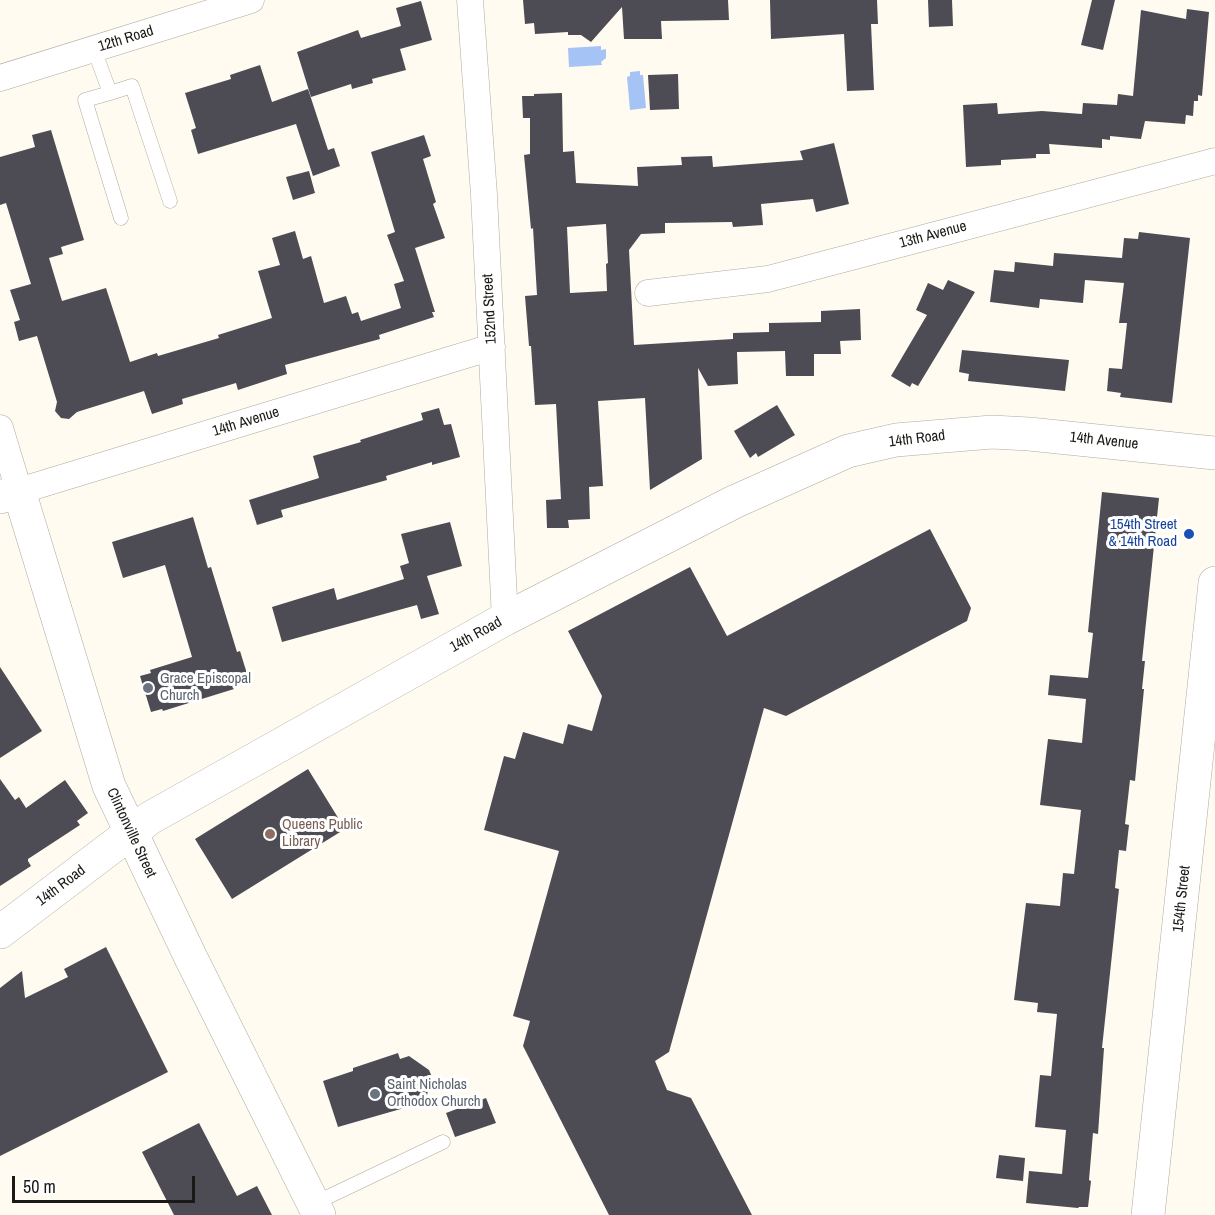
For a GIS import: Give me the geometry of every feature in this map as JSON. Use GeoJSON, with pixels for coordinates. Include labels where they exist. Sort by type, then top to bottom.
{"type":"FeatureCollection","features":[{"type":"Feature","properties":{"kind":"street","name":"12th Road"},"geometry":{"type":"LineString","coordinates":[[0,78],[251,0]]}},
{"type":"Feature","properties":{"kind":"street","name":"152nd Street"},"geometry":{"type":"LineString","coordinates":[[470,0],[492,347],[505,619]]}},
{"type":"Feature","properties":{"kind":"street","name":"13th Avenue"},"geometry":{"type":"LineString","coordinates":[[648,293],[768,279],[1215,161]]}},
{"type":"Feature","properties":{"kind":"street","name":"14th Avenue"},"geometry":{"type":"LineString","coordinates":[[9,494],[492,347]]}},
{"type":"Feature","properties":{"kind":"street","name":"Clintonville Street"},"geometry":{"type":"LineString","coordinates":[[0,428],[9,494],[109,786],[130,834],[316,1210]]}},
{"type":"Feature","properties":{"kind":"street","name":"14th Avenue"},"geometry":{"type":"LineString","coordinates":[[993,432],[1215,453]]}},
{"type":"Feature","properties":{"kind":"street","name":"14th Road"},"geometry":{"type":"LineString","coordinates":[[0,932],[150,818],[505,619],[734,502],[848,451],[896,440],[993,432]]}},
{"type":"Feature","properties":{"kind":"street","name":"154th Street"},"geometry":{"type":"LineString","coordinates":[[1148,1215],[1215,583]]}},
{"type":"Feature","properties":{"kind":"lane"},"geometry":{"type":"LineString","coordinates":[[94,49],[110,93]]}},
{"type":"Feature","properties":{"kind":"lane"},"geometry":{"type":"LineString","coordinates":[[121,218],[85,100],[132,86],[170,201]]}},
{"type":"Feature","properties":{"kind":"lane"},"geometry":{"type":"LineString","coordinates":[[316,1210],[443,1142]]}},
{"type":"Feature","properties":{"kind":"water"},"geometry":{"type":"Polygon","coordinates":[[[601,46],[601,50],[606,49],[606,58],[601,62],[602,65],[569,67],[568,48],[601,46]]]}},
{"type":"Feature","properties":{"kind":"water"},"geometry":{"type":"Polygon","coordinates":[[[640,71],[640,75],[643,75],[646,108],[630,110],[627,77],[630,76],[630,72],[640,71]]]}},
{"type":"Feature","properties":{"kind":"building"},"geometry":{"type":"Polygon","coordinates":[[[523,0],[728,0],[729,20],[661,21],[662,39],[624,39],[622,7],[591,42],[581,35],[568,35],[568,32],[535,34],[534,23],[525,24],[523,0]]]}},
{"type":"Feature","properties":{"kind":"building"},"geometry":{"type":"Polygon","coordinates":[[[770,0],[877,0],[878,24],[871,24],[874,90],[847,91],[844,34],[771,39],[770,0]]]}},
{"type":"Feature","properties":{"kind":"building"},"geometry":{"type":"Polygon","coordinates":[[[928,0],[952,0],[953,26],[929,27],[928,0]]]}},
{"type":"Feature","properties":{"kind":"building"},"geometry":{"type":"Polygon","coordinates":[[[1092,0],[1115,0],[1103,50],[1081,45],[1092,0]]]}},
{"type":"Feature","properties":{"kind":"building"},"geometry":{"type":"Polygon","coordinates":[[[421,1],[432,40],[400,49],[406,70],[372,79],[373,83],[352,89],[351,84],[311,97],[297,52],[358,30],[361,38],[401,26],[396,8],[421,1]]]}},
{"type":"Feature","properties":{"kind":"building"},"geometry":{"type":"Polygon","coordinates":[[[1187,9],[1209,12],[1202,96],[1198,95],[1198,101],[1194,101],[1193,116],[1186,115],[1185,124],[1145,121],[1141,139],[1110,136],[1110,140],[1102,139],[1102,148],[1049,144],[1050,154],[1036,154],[1036,158],[1001,160],[1001,165],[966,167],[963,105],[997,103],[998,114],[1042,111],[1082,114],[1083,103],[1117,105],[1118,94],[1133,96],[1141,10],[1186,19],[1187,9]]]}},
{"type":"Feature","properties":{"kind":"building"},"geometry":{"type":"Polygon","coordinates":[[[260,65],[272,102],[308,89],[328,150],[334,148],[340,166],[313,176],[296,124],[198,154],[191,130],[196,128],[185,93],[231,79],[230,75],[260,65]]]}},
{"type":"Feature","properties":{"kind":"building"},"geometry":{"type":"Polygon","coordinates":[[[678,74],[679,109],[650,110],[648,75],[678,74]]]}},
{"type":"Feature","properties":{"kind":"building"},"geometry":{"type":"Polygon","coordinates":[[[562,93],[563,152],[574,151],[576,183],[638,186],[637,167],[682,165],[681,157],[712,156],[713,167],[803,160],[800,151],[834,143],[849,204],[816,212],[813,199],[761,204],[763,225],[733,227],[732,222],[665,223],[665,233],[641,234],[629,250],[634,345],[733,339],[733,333],[769,332],[769,323],[821,322],[821,311],[860,309],[861,340],[840,341],[841,354],[814,354],[814,376],[786,376],[785,351],[737,352],[738,384],[708,386],[698,368],[702,459],[650,490],[645,398],[598,401],[603,486],[589,487],[590,519],[568,520],[569,528],[547,528],[546,500],[561,499],[556,404],[535,405],[531,346],[529,346],[525,296],[537,295],[533,228],[531,229],[524,155],[530,154],[530,118],[523,118],[522,96],[534,96],[534,94],[562,93]],[[606,224],[567,227],[570,293],[607,291],[606,264],[608,263],[606,224]]]}},
{"type":"Feature","properties":{"kind":"building"},"geometry":{"type":"Polygon","coordinates":[[[51,130],[84,240],[61,247],[63,254],[49,258],[62,301],[106,288],[130,362],[219,338],[218,335],[272,318],[258,271],[280,265],[272,238],[295,231],[303,259],[311,256],[324,303],[346,296],[352,314],[358,312],[361,321],[401,308],[394,284],[404,281],[387,235],[395,232],[371,152],[424,135],[431,156],[423,159],[436,202],[433,204],[445,238],[415,248],[435,312],[432,312],[434,317],[379,335],[380,339],[285,365],[287,374],[238,390],[236,383],[182,399],[183,404],[152,414],[144,391],[77,412],[69,419],[61,418],[55,411],[57,402],[37,336],[19,341],[14,322],[20,320],[10,290],[31,284],[6,203],[0,205],[0,157],[35,147],[32,135],[51,130]]]}},
{"type":"Feature","properties":{"kind":"building"},"geometry":{"type":"Polygon","coordinates":[[[309,171],[315,193],[293,200],[286,177],[309,171]]]}},
{"type":"Feature","properties":{"kind":"building"},"geometry":{"type":"Polygon","coordinates":[[[1139,232],[1190,238],[1172,403],[1120,397],[1121,393],[1107,391],[1109,368],[1122,369],[1127,323],[1119,323],[1124,283],[1085,280],[1083,303],[1040,299],[1039,308],[990,302],[994,270],[1014,272],[1015,262],[1053,266],[1054,253],[1122,258],[1124,238],[1138,239],[1139,232]]]}},
{"type":"Feature","properties":{"kind":"building"},"geometry":{"type":"Polygon","coordinates":[[[948,280],[975,292],[918,386],[912,383],[910,387],[891,376],[927,315],[916,310],[928,283],[943,290],[948,280]]]}},
{"type":"Feature","properties":{"kind":"building"},"geometry":{"type":"Polygon","coordinates":[[[962,350],[1069,360],[1065,391],[968,381],[969,374],[959,372],[962,350]]]}},
{"type":"Feature","properties":{"kind":"building"},"geometry":{"type":"Polygon","coordinates":[[[777,405],[795,435],[758,457],[756,453],[750,458],[734,431],[777,405]]]}},
{"type":"Feature","properties":{"kind":"building"},"geometry":{"type":"Polygon","coordinates":[[[439,408],[444,425],[451,424],[460,457],[432,465],[432,462],[386,476],[387,480],[281,510],[283,517],[257,525],[249,500],[319,478],[313,456],[423,420],[421,413],[439,408]]]}},
{"type":"Feature","properties":{"kind":"building"},"geometry":{"type":"Polygon","coordinates":[[[1102,492],[1159,498],[1142,661],[1145,661],[1142,689],[1144,689],[1135,781],[1130,780],[1125,824],[1129,825],[1126,851],[1119,850],[1115,888],[1119,889],[1102,1048],[1104,1048],[1098,1134],[1093,1133],[1088,1207],[1078,1208],[1026,1203],[1029,1171],[1062,1174],[1066,1130],[1035,1127],[1040,1075],[1051,1076],[1057,1014],[1037,1012],[1038,1003],[1014,1000],[1026,903],[1060,906],[1063,873],[1074,874],[1081,810],[1040,805],[1048,739],[1082,743],[1086,699],[1048,695],[1050,675],[1088,678],[1093,633],[1088,632],[1102,492]]]}},
{"type":"Feature","properties":{"kind":"building"},"geometry":{"type":"Polygon","coordinates":[[[193,517],[208,568],[211,567],[237,652],[240,651],[248,677],[232,682],[234,689],[163,711],[162,709],[151,712],[140,676],[151,673],[150,670],[192,657],[165,565],[123,578],[112,542],[193,517]]]}},
{"type":"Feature","properties":{"kind":"building"},"geometry":{"type":"Polygon","coordinates":[[[450,522],[462,566],[427,576],[439,614],[421,619],[417,605],[282,642],[272,607],[334,588],[337,600],[404,579],[400,566],[409,563],[401,534],[450,522]]]}},
{"type":"Feature","properties":{"kind":"building"},"geometry":{"type":"Polygon","coordinates":[[[930,529],[971,608],[967,621],[786,716],[764,708],[669,1052],[655,1061],[667,1090],[691,1098],[752,1215],[609,1215],[523,1046],[530,1021],[513,1016],[559,851],[484,830],[504,756],[515,759],[523,732],[563,744],[568,724],[592,731],[602,696],[568,631],[690,567],[727,636],[930,529]]]}},
{"type":"Feature","properties":{"kind":"building"},"geometry":{"type":"Polygon","coordinates":[[[0,667],[42,731],[0,758],[0,667]]]}},
{"type":"Feature","properties":{"kind":"building","name":"Queens Public Library"},"geometry":{"type":"Polygon","coordinates":[[[308,769],[345,829],[232,899],[195,839],[308,769]]]}},
{"type":"Feature","properties":{"kind":"building"},"geometry":{"type":"Polygon","coordinates":[[[0,779],[15,800],[19,797],[26,808],[65,780],[88,813],[77,821],[80,825],[28,859],[31,866],[0,886],[0,779]]]}},
{"type":"Feature","properties":{"kind":"building"},"geometry":{"type":"Polygon","coordinates":[[[106,947],[168,1072],[0,1156],[0,988],[22,971],[25,998],[68,977],[64,969],[106,947]]]}},
{"type":"Feature","properties":{"kind":"building","name":"Saint Nicholas Orthodox Church"},"geometry":{"type":"Polygon","coordinates":[[[398,1053],[400,1059],[409,1056],[429,1070],[432,1077],[425,1102],[338,1127],[323,1081],[398,1053]]]}},
{"type":"Feature","properties":{"kind":"building"},"geometry":{"type":"Polygon","coordinates":[[[486,1098],[496,1123],[455,1137],[446,1113],[486,1098]]]}},
{"type":"Feature","properties":{"kind":"building"},"geometry":{"type":"Polygon","coordinates":[[[199,1123],[237,1196],[257,1186],[272,1215],[174,1215],[142,1152],[199,1123]]]}},
{"type":"Feature","properties":{"kind":"building"},"geometry":{"type":"Polygon","coordinates":[[[999,1155],[1025,1158],[1023,1181],[996,1178],[999,1155]]]}},
{"type":"Feature","properties":{"kind":"place","name":"154th Street & 14th Road"},"geometry":{"type":"Point","coordinates":[1189,534]}},
{"type":"Feature","properties":{"kind":"place","name":"Grace Episcopal Church"},"geometry":{"type":"Point","coordinates":[148,688]}},
{"type":"Feature","properties":{"kind":"place","name":"Queens Public Library"},"geometry":{"type":"Point","coordinates":[270,834]}},
{"type":"Feature","properties":{"kind":"place","name":"Saint Nicholas Orthodox Church"},"geometry":{"type":"Point","coordinates":[375,1094]}}]}
